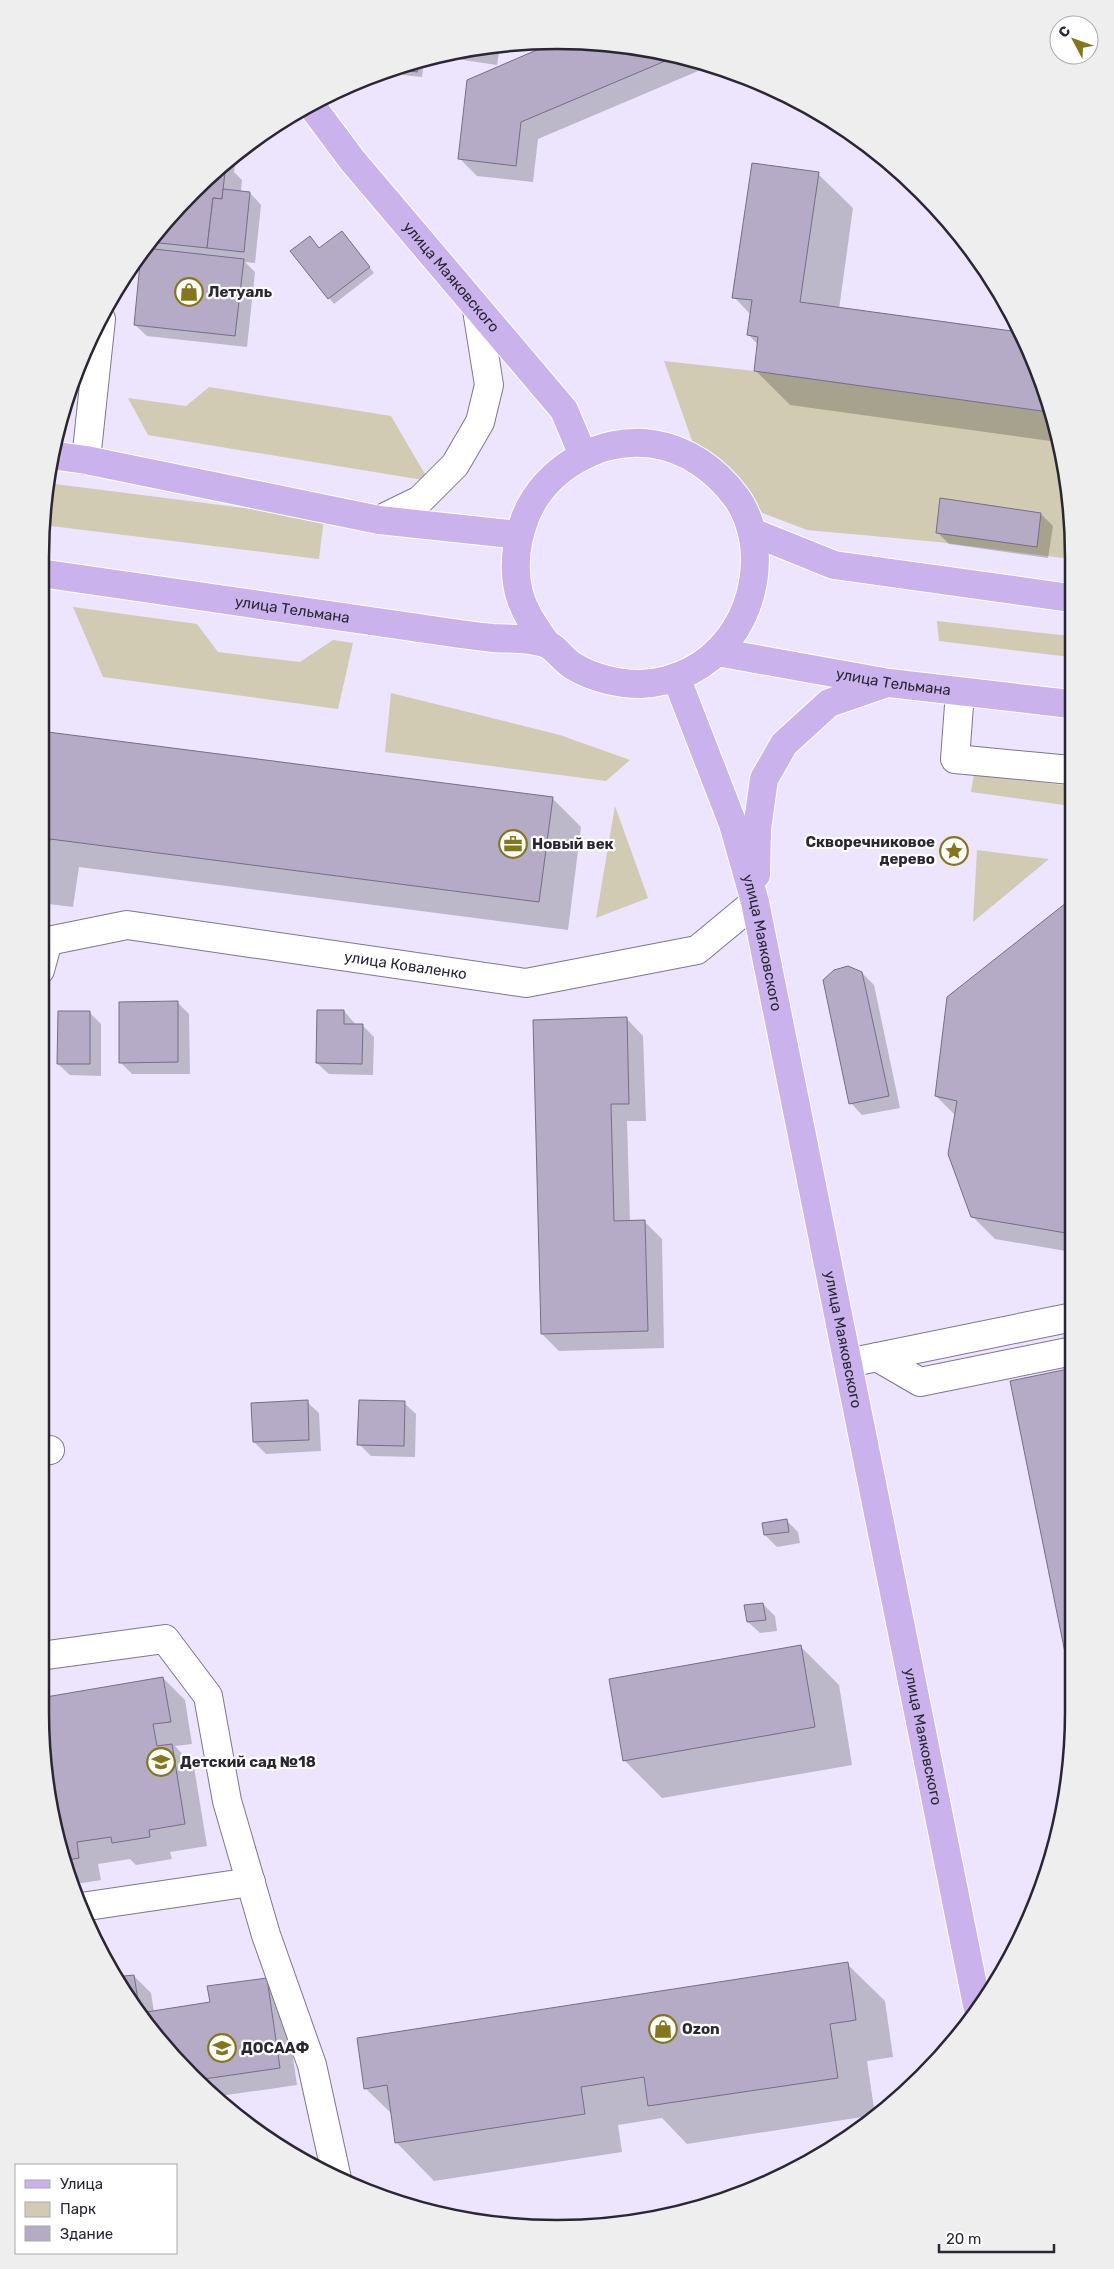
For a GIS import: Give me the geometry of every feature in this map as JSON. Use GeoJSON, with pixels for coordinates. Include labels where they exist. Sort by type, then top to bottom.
{"type":"FeatureCollection","features":[{"type":"Feature","properties":{"kind":"main road","name":"улица Маяковского"},"geometry":{"type":"LineString","coordinates":[[314,111],[352,160],[477,310],[564,410],[583,455]]}},
{"type":"Feature","properties":{"kind":"main road"},"geometry":{"type":"LineString","coordinates":[[652,444],[686,454],[715,473],[738,500],[752,532],[756,564],[752,597],[738,627],[717,652],[698,667],[676,677],[641,684],[605,680],[573,666],[546,643],[529,619],[519,592],[516,564],[519,535],[528,510],[542,488],[561,470],[583,455],[616,445],[652,444]]}},
{"type":"Feature","properties":{"kind":"main road"},"geometry":{"type":"LineString","coordinates":[[59,456],[86,460],[379,520],[519,535]]}},
{"type":"Feature","properties":{"kind":"main road"},"geometry":{"type":"LineString","coordinates":[[752,532],[834,565],[1065,597]]}},
{"type":"Feature","properties":{"kind":"main road","name":"улица Тельмана"},"geometry":{"type":"LineString","coordinates":[[49,574],[471,636],[546,643]]}},
{"type":"Feature","properties":{"kind":"main road","name":"улица Тельмана"},"geometry":{"type":"LineString","coordinates":[[717,652],[889,683],[1065,703]]}},
{"type":"Feature","properties":{"kind":"main road","name":"улица Маяковского"},"geometry":{"type":"LineString","coordinates":[[676,677],[734,824],[755,902],[976,2000]]}},
{"type":"Feature","properties":{"kind":"main road"},"geometry":{"type":"LineString","coordinates":[[755,902],[757,829],[764,779],[784,744],[829,703],[889,683]]}},
{"type":"Feature","properties":{"kind":"street"},"geometry":{"type":"LineString","coordinates":[[379,520],[420,500],[455,465],[480,422],[489,385],[477,310]]}},
{"type":"Feature","properties":{"kind":"street"},"geometry":{"type":"LineString","coordinates":[[86,460],[99,336]]}},
{"type":"Feature","properties":{"kind":"street"},"geometry":{"type":"LineString","coordinates":[[960,692],[955,759],[1065,770]]}},
{"type":"Feature","properties":{"kind":"street","name":"улица Коваленко"},"geometry":{"type":"LineString","coordinates":[[49,940],[127,925],[526,983],[697,950],[755,902]]}},
{"type":"Feature","properties":{"kind":"street"},"geometry":{"type":"LineString","coordinates":[[848,1363],[1065,1318]]}},
{"type":"Feature","properties":{"kind":"street"},"geometry":{"type":"LineString","coordinates":[[876,1357],[920,1382],[1065,1353]]}},
{"type":"Feature","properties":{"kind":"street"},"geometry":{"type":"LineString","coordinates":[[49,1655],[165,1639],[208,1696],[227,1801],[266,1935],[312,2065],[335,2169]]}},
{"type":"Feature","properties":{"kind":"street"},"geometry":{"type":"LineString","coordinates":[[87,1906],[251,1882]]}},
{"type":"Feature","properties":{"kind":"green space"},"geometry":{"type":"Polygon","coordinates":[[[664,361],[754,371],[1044,411],[1061,491],[1065,558],[938,542],[807,530],[744,506],[696,452],[664,361]]]}},
{"type":"Feature","properties":{"kind":"green space"},"geometry":{"type":"Polygon","coordinates":[[[209,387],[391,416],[429,481],[148,435],[128,398],[186,406],[209,387]]]}},
{"type":"Feature","properties":{"kind":"green space"},"geometry":{"type":"Polygon","coordinates":[[[54,484],[324,518],[319,559],[50,526],[54,484]]]}},
{"type":"Feature","properties":{"kind":"green space"},"geometry":{"type":"Polygon","coordinates":[[[73,607],[197,624],[218,652],[300,662],[333,640],[353,643],[338,709],[103,677],[73,607]]]}},
{"type":"Feature","properties":{"kind":"green space"},"geometry":{"type":"Polygon","coordinates":[[[937,621],[1065,635],[1065,656],[939,641],[937,621]]]}},
{"type":"Feature","properties":{"kind":"green space"},"geometry":{"type":"Polygon","coordinates":[[[391,693],[560,735],[630,760],[606,781],[385,752],[391,693]]]}},
{"type":"Feature","properties":{"kind":"green space"},"geometry":{"type":"Polygon","coordinates":[[[974,774],[1065,785],[1065,805],[971,792],[974,774]]]}},
{"type":"Feature","properties":{"kind":"green space"},"geometry":{"type":"Polygon","coordinates":[[[615,806],[648,898],[596,918],[615,806]]]}},
{"type":"Feature","properties":{"kind":"green space"},"geometry":{"type":"Polygon","coordinates":[[[977,850],[1049,859],[973,922],[977,850]]]}},
{"type":"Feature","properties":{"kind":"building"},"geometry":{"type":"Polygon","coordinates":[[[538,50],[590,50],[623,53],[665,61],[521,122],[516,166],[458,159],[467,80],[538,50]]]}},
{"type":"Feature","properties":{"kind":"building"},"geometry":{"type":"Polygon","coordinates":[[[752,163],[819,172],[800,302],[1013,331],[1027,363],[1044,411],[754,371],[758,337],[747,335],[752,300],[732,298],[752,163]]]}},
{"type":"Feature","properties":{"kind":"building"},"geometry":{"type":"Polygon","coordinates":[[[225,173],[222,199],[213,198],[207,248],[158,243],[175,222],[225,173]]]}},
{"type":"Feature","properties":{"kind":"building"},"geometry":{"type":"Polygon","coordinates":[[[223,189],[250,192],[244,252],[207,248],[213,198],[222,199],[223,189]]]}},
{"type":"Feature","properties":{"kind":"building"},"geometry":{"type":"Polygon","coordinates":[[[342,231],[370,267],[328,299],[290,251],[310,236],[319,248],[342,231]]]}},
{"type":"Feature","properties":{"kind":"building","name":"Летуаль"},"geometry":{"type":"Polygon","coordinates":[[[153,249],[244,259],[235,336],[134,325],[140,267],[153,249]]]}},
{"type":"Feature","properties":{"kind":"building"},"geometry":{"type":"Polygon","coordinates":[[[940,498],[1041,513],[1037,547],[936,533],[940,498]]]}},
{"type":"Feature","properties":{"kind":"building"},"geometry":{"type":"Polygon","coordinates":[[[49,732],[553,797],[539,902],[50,839],[49,846],[49,732]]]}},
{"type":"Feature","properties":{"kind":"building"},"geometry":{"type":"Polygon","coordinates":[[[1065,904],[1065,1233],[971,1217],[948,1154],[957,1101],[935,1096],[947,997],[1065,904]]]}},
{"type":"Feature","properties":{"kind":"building"},"geometry":{"type":"Polygon","coordinates":[[[848,966],[862,972],[889,1096],[849,1104],[823,980],[834,970],[848,966]]]}},
{"type":"Feature","properties":{"kind":"building"},"geometry":{"type":"Polygon","coordinates":[[[178,1001],[178,1062],[119,1063],[119,1002],[178,1001]]]}},
{"type":"Feature","properties":{"kind":"building"},"geometry":{"type":"Polygon","coordinates":[[[317,1010],[344,1010],[344,1024],[363,1024],[362,1064],[316,1063],[317,1010]]]}},
{"type":"Feature","properties":{"kind":"building"},"geometry":{"type":"Polygon","coordinates":[[[58,1011],[90,1011],[90,1064],[57,1064],[58,1011]]]}},
{"type":"Feature","properties":{"kind":"building"},"geometry":{"type":"Polygon","coordinates":[[[627,1017],[629,1104],[611,1104],[614,1221],[645,1220],[648,1331],[541,1334],[533,1020],[627,1017]]]}},
{"type":"Feature","properties":{"kind":"building"},"geometry":{"type":"Polygon","coordinates":[[[1065,1370],[1065,1653],[1010,1381],[1065,1370]]]}},
{"type":"Feature","properties":{"kind":"building"},"geometry":{"type":"Polygon","coordinates":[[[308,1400],[309,1440],[253,1442],[251,1403],[308,1400]]]}},
{"type":"Feature","properties":{"kind":"building"},"geometry":{"type":"Polygon","coordinates":[[[359,1400],[405,1401],[404,1446],[357,1445],[359,1400]]]}},
{"type":"Feature","properties":{"kind":"building"},"geometry":{"type":"Polygon","coordinates":[[[787,1519],[789,1532],[764,1535],[762,1523],[787,1519]]]}},
{"type":"Feature","properties":{"kind":"building"},"geometry":{"type":"Polygon","coordinates":[[[763,1603],[766,1620],[747,1622],[744,1605],[763,1603]]]}},
{"type":"Feature","properties":{"kind":"building"},"geometry":{"type":"Polygon","coordinates":[[[801,1645],[815,1727],[623,1761],[609,1679],[801,1645]]]}},
{"type":"Feature","properties":{"kind":"building"},"geometry":{"type":"Polygon","coordinates":[[[163,1677],[171,1722],[153,1724],[157,1746],[172,1744],[185,1824],[149,1830],[150,1837],[112,1843],[111,1837],[77,1842],[79,1858],[71,1860],[66,1844],[53,1778],[49,1696],[163,1677]]]}},
{"type":"Feature","properties":{"kind":"building"},"geometry":{"type":"Polygon","coordinates":[[[848,1962],[856,2020],[830,2024],[838,2078],[648,2106],[644,2077],[581,2087],[585,2114],[395,2143],[387,2085],[364,2089],[357,2038],[848,1962]]]}},
{"type":"Feature","properties":{"kind":"building","name":"ДОСААФ"},"geometry":{"type":"Polygon","coordinates":[[[134,1975],[138,1999],[134,1994],[123,1976],[134,1975]]]}},
{"type":"Feature","properties":{"kind":"building","name":"ДОСААФ"},"geometry":{"type":"Polygon","coordinates":[[[267,1978],[280,2068],[206,2079],[175,2047],[147,2012],[210,2002],[207,1986],[267,1978]]]}},
{"type":"Feature","properties":{"kind":"place","name":"Летуаль"},"geometry":{"type":"Point","coordinates":[189,292]}},
{"type":"Feature","properties":{"kind":"place","name":"Новый век"},"geometry":{"type":"Point","coordinates":[513,844]}},
{"type":"Feature","properties":{"kind":"place","name":"Скворечниковое дерево"},"geometry":{"type":"Point","coordinates":[954,851]}},
{"type":"Feature","properties":{"kind":"place","name":"Детский сад №18"},"geometry":{"type":"Point","coordinates":[161,1762]}},
{"type":"Feature","properties":{"kind":"place","name":"Ozon"},"geometry":{"type":"Point","coordinates":[663,2029]}},
{"type":"Feature","properties":{"kind":"place","name":"ДОСААФ"},"geometry":{"type":"Point","coordinates":[222,2048]}}]}
